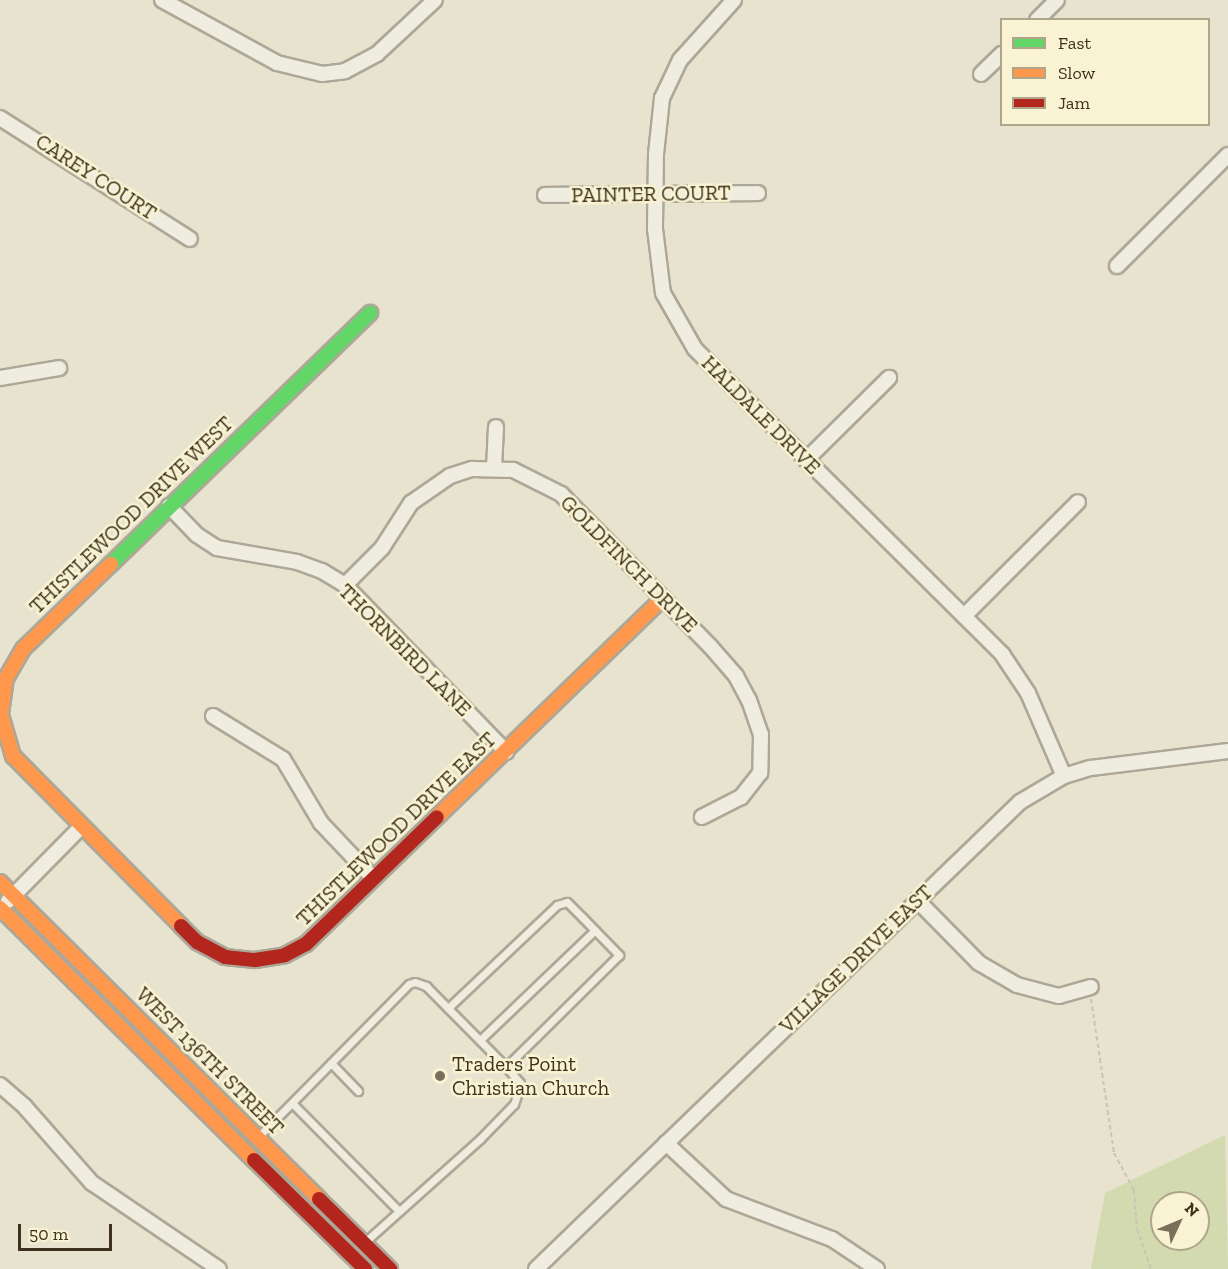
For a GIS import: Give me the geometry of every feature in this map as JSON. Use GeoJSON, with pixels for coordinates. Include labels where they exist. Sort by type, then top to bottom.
{"type":"FeatureCollection","features":[{"type":"Feature","properties":{"kind":"street"},"geometry":{"type":"LineString","coordinates":[[162,0],[277,63],[322,75],[345,71],[377,54],[435,0]]}},
{"type":"Feature","properties":{"kind":"street","name":"HALDALE DRIVE"},"geometry":{"type":"LineString","coordinates":[[734,0],[680,60],[662,98],[658,120],[656,194],[657,267],[663,293],[683,334],[806,460],[964,616],[1017,673],[1064,776]]}},
{"type":"Feature","properties":{"kind":"street"},"geometry":{"type":"LineString","coordinates":[[1039,18],[1057,0]]}},
{"type":"Feature","properties":{"kind":"street"},"geometry":{"type":"LineString","coordinates":[[981,74],[1000,56]]}},
{"type":"Feature","properties":{"kind":"street","name":"CAREY COURT"},"geometry":{"type":"LineString","coordinates":[[0,118],[190,239]]}},
{"type":"Feature","properties":{"kind":"street"},"geometry":{"type":"LineString","coordinates":[[1117,266],[1228,155]]}},
{"type":"Feature","properties":{"kind":"street","name":"PAINTER COURT"},"geometry":{"type":"LineString","coordinates":[[544,195],[758,193]]}},
{"type":"Feature","properties":{"kind":"street","name":"THISTLEWOOD DRIVE WEST"},"geometry":{"type":"LineString","coordinates":[[82,826],[13,756],[1,715],[6,678],[24,649],[370,313]]}},
{"type":"Feature","properties":{"kind":"street"},"geometry":{"type":"LineString","coordinates":[[0,378],[59,368]]}},
{"type":"Feature","properties":{"kind":"street"},"geometry":{"type":"LineString","coordinates":[[806,460],[889,378]]}},
{"type":"Feature","properties":{"kind":"street"},"geometry":{"type":"LineString","coordinates":[[494,468],[496,427]]}},
{"type":"Feature","properties":{"kind":"street","name":"GOLDFINCH DRIVE"},"geometry":{"type":"LineString","coordinates":[[345,585],[382,548],[411,503],[427,489],[450,476],[494,468],[513,470],[561,494],[736,676],[760,734],[763,762],[757,780],[730,805],[702,818]]}},
{"type":"Feature","properties":{"kind":"street"},"geometry":{"type":"LineString","coordinates":[[964,616],[1078,502]]}},
{"type":"Feature","properties":{"kind":"street","name":"THORNBIRD LANE"},"geometry":{"type":"LineString","coordinates":[[169,506],[197,535],[217,548],[297,561],[322,571],[345,585],[506,752]]}},
{"type":"Feature","properties":{"kind":"street","name":"THISTLEWOOD DRIVE EAST"},"geometry":{"type":"LineString","coordinates":[[82,826],[197,942],[239,960],[269,959],[306,944],[663,598]]}},
{"type":"Feature","properties":{"kind":"street"},"geometry":{"type":"LineString","coordinates":[[213,716],[283,759],[321,823],[373,878]]}},
{"type":"Feature","properties":{"kind":"street","name":"VILLAGE DRIVE EAST"},"geometry":{"type":"LineString","coordinates":[[537,1269],[1010,809],[1064,776],[1105,765],[1228,752]]}},
{"type":"Feature","properties":{"kind":"street"},"geometry":{"type":"LineString","coordinates":[[5,903],[82,826]]}},
{"type":"Feature","properties":{"kind":"street","name":"WEST 136TH STREET"},"geometry":{"type":"LineString","coordinates":[[0,882],[5,903],[245,1151],[365,1269]]}},
{"type":"Feature","properties":{"kind":"street"},"geometry":{"type":"LineString","coordinates":[[917,900],[979,963],[1017,985],[1059,996],[1091,987]]}},
{"type":"Feature","properties":{"kind":"street","name":"WEST 136TH STREET"},"geometry":{"type":"LineString","coordinates":[[5,903],[258,1137],[390,1269]]}},
{"type":"Feature","properties":{"kind":"street"},"geometry":{"type":"LineString","coordinates":[[0,1085],[25,1107],[92,1183],[219,1269]]}},
{"type":"Feature","properties":{"kind":"street"},"geometry":{"type":"LineString","coordinates":[[666,1143],[726,1199],[832,1239],[878,1269]]}},
{"type":"Feature","properties":{"kind":"lane"},"geometry":{"type":"LineString","coordinates":[[448,1008],[557,905],[567,902],[595,930],[619,955],[506,1067]]}},
{"type":"Feature","properties":{"kind":"lane"},"geometry":{"type":"LineString","coordinates":[[480,1040],[595,930]]}},
{"type":"Feature","properties":{"kind":"lane"},"geometry":{"type":"LineString","coordinates":[[245,1151],[415,982],[426,986],[520,1083],[514,1104],[351,1255]]}},
{"type":"Feature","properties":{"kind":"lane"},"geometry":{"type":"LineString","coordinates":[[331,1063],[358,1091]]}},
{"type":"Feature","properties":{"kind":"lane"},"geometry":{"type":"LineString","coordinates":[[292,1103],[399,1211]]}},
{"type":"Feature","properties":{"kind":"path"},"geometry":{"type":"LineString","coordinates":[[1091,987],[1112,1142],[1118,1161],[1134,1190],[1137,1229],[1151,1269]]}},
{"type":"Feature","properties":{"kind":"green space"},"geometry":{"type":"Polygon","coordinates":[[[1225,1135],[1228,1269],[1091,1269],[1105,1193],[1225,1135]]]}},
{"type":"Feature","properties":{"kind":"traffic: fast"},"geometry":{"type":"LineString","coordinates":[[111,564],[370,313]]}},
{"type":"Feature","properties":{"kind":"traffic: slow"},"geometry":{"type":"LineString","coordinates":[[111,564],[23,649],[6,678],[1,715],[13,756],[181,926]]}},
{"type":"Feature","properties":{"kind":"traffic: slow"},"geometry":{"type":"LineString","coordinates":[[437,817],[663,598]]}},
{"type":"Feature","properties":{"kind":"traffic: slow"},"geometry":{"type":"LineString","coordinates":[[0,882],[319,1199]]}},
{"type":"Feature","properties":{"kind":"traffic: slow"},"geometry":{"type":"LineString","coordinates":[[0,908],[254,1160]]}},
{"type":"Feature","properties":{"kind":"traffic: jam"},"geometry":{"type":"LineString","coordinates":[[181,926],[197,942],[225,957],[255,960],[285,955],[306,944],[437,817]]}},
{"type":"Feature","properties":{"kind":"traffic: jam"},"geometry":{"type":"LineString","coordinates":[[254,1160],[365,1269]]}},
{"type":"Feature","properties":{"kind":"traffic: jam"},"geometry":{"type":"LineString","coordinates":[[319,1199],[390,1269]]}},
{"type":"Feature","properties":{"kind":"place","name":"Traders Point Christian Church"},"geometry":{"type":"Point","coordinates":[440,1076]}}]}
